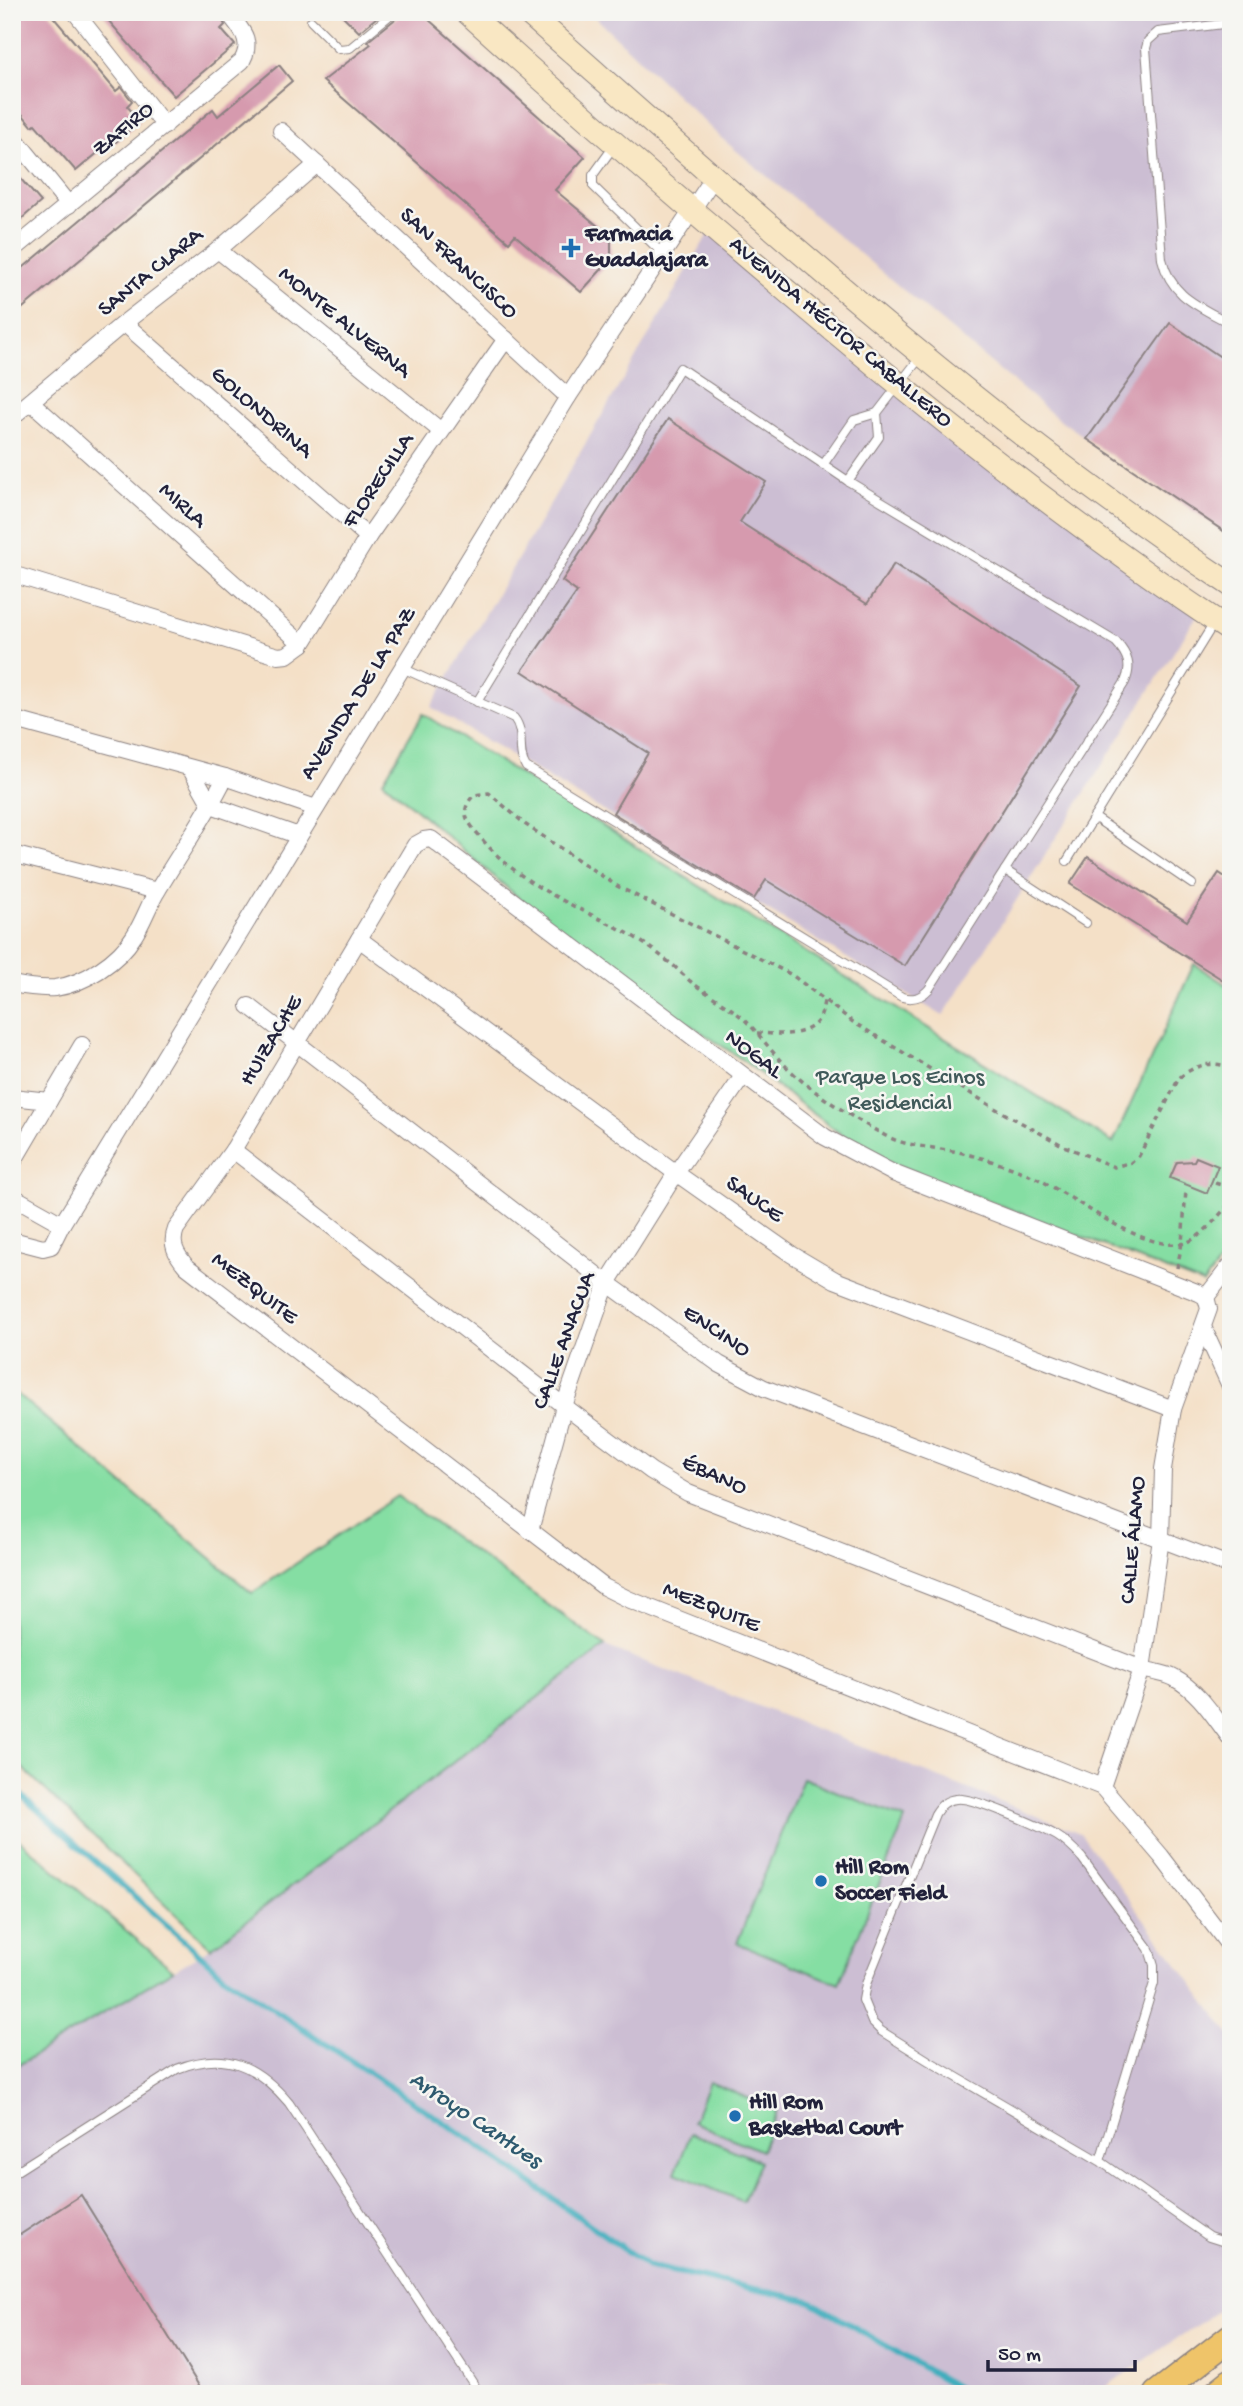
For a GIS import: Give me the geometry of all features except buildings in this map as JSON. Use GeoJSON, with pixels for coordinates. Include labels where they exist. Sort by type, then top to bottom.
{"type":"FeatureCollection","features":[{"type":"Feature","properties":{"kind":"main road","name":"AVENIDA HÉCTOR CABALLERO"},"geometry":{"type":"LineString","coordinates":[[527,12],[922,355],[1044,453],[1149,531],[1231,585]]}},
{"type":"Feature","properties":{"kind":"main road","name":"AVENIDA HÉCTOR CABALLERO"},"geometry":{"type":"LineString","coordinates":[[476,15],[692,211],[898,385],[1097,537],[1223,626]]}},
{"type":"Feature","properties":{"kind":"main road"},"geometry":{"type":"LineString","coordinates":[[1157,2394],[1231,2337]]}},
{"type":"Feature","properties":{"kind":"main road"},"geometry":{"type":"LineString","coordinates":[[1216,2394],[1231,2382]]}},
{"type":"Feature","properties":{"kind":"street"},"geometry":{"type":"LineString","coordinates":[[75,12],[165,126]]}},
{"type":"Feature","properties":{"kind":"street","name":"ZAFIRO"},"geometry":{"type":"LineString","coordinates":[[12,251],[242,61],[248,42],[228,12]]}},
{"type":"Feature","properties":{"kind":"street","name":"SAN FRANCISCO"},"geometry":{"type":"LineString","coordinates":[[281,131],[568,397]]}},
{"type":"Feature","properties":{"kind":"street"},"geometry":{"type":"LineString","coordinates":[[12,135],[69,205]]}},
{"type":"Feature","properties":{"kind":"street","name":"SANTA CLARA"},"geometry":{"type":"LineString","coordinates":[[12,417],[124,323],[218,250],[317,164]]}},
{"type":"Feature","properties":{"kind":"street","name":"AVENIDA DE LA PAZ"},"geometry":{"type":"LineString","coordinates":[[12,1240],[43,1248],[51,1246],[568,397],[714,177]]}},
{"type":"Feature","properties":{"kind":"street","name":"MONTE ALVERNA"},"geometry":{"type":"LineString","coordinates":[[218,250],[441,431]]}},
{"type":"Feature","properties":{"kind":"street","name":"GOLONDRINA"},"geometry":{"type":"LineString","coordinates":[[124,323],[369,537]]}},
{"type":"Feature","properties":{"kind":"street","name":"FLORECILLA"},"geometry":{"type":"LineString","coordinates":[[299,648],[369,537],[506,339]]}},
{"type":"Feature","properties":{"kind":"street","name":"MIRLA"},"geometry":{"type":"LineString","coordinates":[[31,402],[299,648]]}},
{"type":"Feature","properties":{"kind":"street"},"geometry":{"type":"LineString","coordinates":[[12,574],[278,656],[287,655],[299,648]]}},
{"type":"Feature","properties":{"kind":"street"},"geometry":{"type":"LineString","coordinates":[[12,719],[225,777],[316,808]]}},
{"type":"Feature","properties":{"kind":"street"},"geometry":{"type":"LineString","coordinates":[[190,768],[211,805],[299,836]]}},
{"type":"Feature","properties":{"kind":"street"},"geometry":{"type":"LineString","coordinates":[[12,984],[57,988],[77,982],[119,955],[134,937],[157,891],[211,805],[225,777]]}},
{"type":"Feature","properties":{"kind":"street","name":"HUIZACHE"},"geometry":{"type":"LineString","coordinates":[[186,1266],[176,1254],[173,1236],[233,1150],[415,845],[424,839]]}},
{"type":"Feature","properties":{"kind":"street","name":"NOGAL"},"geometry":{"type":"LineString","coordinates":[[424,839],[437,842],[825,1138],[893,1173],[1206,1297]]}},
{"type":"Feature","properties":{"kind":"street"},"geometry":{"type":"LineString","coordinates":[[12,854],[157,891]]}},
{"type":"Feature","properties":{"kind":"street","name":"SAUCE"},"geometry":{"type":"LineString","coordinates":[[359,939],[676,1173],[791,1254],[835,1280],[1173,1409]]}},
{"type":"Feature","properties":{"kind":"street","name":"ENCINO"},"geometry":{"type":"LineString","coordinates":[[249,1006],[607,1283],[719,1364],[764,1388],[1231,1566]]}},
{"type":"Feature","properties":{"kind":"street"},"geometry":{"type":"LineString","coordinates":[[12,1164],[82,1045]]}},
{"type":"Feature","properties":{"kind":"street","name":"CALLE ANACUA"},"geometry":{"type":"LineString","coordinates":[[530,1531],[564,1406],[607,1283],[676,1173],[743,1076]]}},
{"type":"Feature","properties":{"kind":"street"},"geometry":{"type":"LineString","coordinates":[[12,1097],[49,1101]]}},
{"type":"Feature","properties":{"kind":"street","name":"ÉBANO"},"geometry":{"type":"LineString","coordinates":[[233,1150],[650,1471],[688,1493],[1142,1669],[1172,1677],[1203,1701],[1231,1739]]}},
{"type":"Feature","properties":{"kind":"street"},"geometry":{"type":"LineString","coordinates":[[12,1196],[62,1224]]}},
{"type":"Feature","properties":{"kind":"street"},"geometry":{"type":"LineString","coordinates":[[1206,1297],[1231,1265]]}},
{"type":"Feature","properties":{"kind":"street","name":"MEZQUITE"},"geometry":{"type":"LineString","coordinates":[[186,1266],[604,1587],[628,1600],[1101,1787],[1161,1856],[1231,1948]]}},
{"type":"Feature","properties":{"kind":"street","name":"CALLE ÁLAMO"},"geometry":{"type":"LineString","coordinates":[[1101,1787],[1142,1669],[1161,1539],[1163,1469],[1173,1409],[1209,1310],[1206,1297]]}},
{"type":"Feature","properties":{"kind":"street"},"geometry":{"type":"LineString","coordinates":[[1203,1327],[1231,1388]]}},
{"type":"Feature","properties":{"kind":"lane"},"geometry":{"type":"LineString","coordinates":[[311,21],[339,49],[350,48],[394,12]]}},
{"type":"Feature","properties":{"kind":"lane"},"geometry":{"type":"LineString","coordinates":[[1231,23],[1158,32],[1148,41],[1146,48],[1162,259],[1166,274],[1174,288],[1189,300],[1231,324]]}},
{"type":"Feature","properties":{"kind":"lane"},"geometry":{"type":"LineString","coordinates":[[615,143],[593,176],[593,186],[663,254]]}},
{"type":"Feature","properties":{"kind":"lane"},"geometry":{"type":"LineString","coordinates":[[823,465],[854,420],[877,413],[922,355]]}},
{"type":"Feature","properties":{"kind":"lane"},"geometry":{"type":"LineString","coordinates":[[402,668],[477,702],[513,718],[518,723],[521,734],[521,758],[526,767],[902,997],[918,998],[929,989],[1125,682],[1129,662],[1124,650],[1116,642],[823,465],[680,368],[477,702]]}},
{"type":"Feature","properties":{"kind":"lane"},"geometry":{"type":"LineString","coordinates":[[849,481],[879,437],[877,413]]}},
{"type":"Feature","properties":{"kind":"lane"},"geometry":{"type":"LineString","coordinates":[[1067,861],[1223,626]]}},
{"type":"Feature","properties":{"kind":"lane"},"geometry":{"type":"LineString","coordinates":[[1094,817],[1192,884]]}},
{"type":"Feature","properties":{"kind":"lane"},"geometry":{"type":"LineString","coordinates":[[1005,870],[1086,923]]}},
{"type":"Feature","properties":{"kind":"lane"},"geometry":{"type":"LineString","coordinates":[[1100,2161],[1154,1983],[1154,1965],[1149,1949],[1082,1857],[1069,1844],[1057,1836],[983,1805],[959,1798],[950,1800],[941,1804],[935,1814],[870,1972],[863,2000],[866,2012],[881,2031],[1100,2161],[1209,2237],[1231,2244]]}},
{"type":"Feature","properties":{"kind":"lane"},"geometry":{"type":"LineString","coordinates":[[12,2174],[177,2069],[196,2061],[214,2060],[257,2072],[273,2084],[289,2103],[480,2394]]}},
{"type":"Feature","properties":{"kind":"path"},"geometry":{"type":"LineString","coordinates":[[1231,1068],[1205,1064],[1190,1069],[1179,1078],[1139,1156],[1132,1162],[1114,1167],[1064,1146],[998,1111],[853,1022],[825,998],[762,958],[617,886],[526,825],[489,793],[474,794],[467,802],[464,811],[467,820],[488,847],[524,879],[559,900],[610,924],[654,952],[745,1020],[792,1073],[846,1112],[886,1136],[916,1147],[965,1153],[1039,1180],[1095,1214],[1157,1242],[1171,1245],[1190,1241],[1231,1202]]}},
{"type":"Feature","properties":{"kind":"path"},"geometry":{"type":"LineString","coordinates":[[756,1033],[789,1034],[811,1027],[820,1017],[825,998]]}},
{"type":"Feature","properties":{"kind":"path"},"geometry":{"type":"LineString","coordinates":[[1215,1183],[1231,1188]]}},
{"type":"Feature","properties":{"kind":"path"},"geometry":{"type":"LineString","coordinates":[[1175,1273],[1182,1243],[1186,1190]]}},
{"type":"Feature","properties":{"kind":"shaded area"},"geometry":{"type":"Polygon","coordinates":[[[590,12],[1231,12],[1231,536],[1057,418],[720,137],[590,12]]]}},
{"type":"Feature","properties":{"kind":"shaded area"},"geometry":{"type":"Polygon","coordinates":[[[710,231],[1198,614],[943,1016],[431,707],[710,231]]]}},
{"type":"Feature","properties":{"kind":"shaded area"},"geometry":{"type":"Polygon","coordinates":[[[605,1646],[1080,1833],[1231,2036],[1231,2302],[1095,2394],[12,2394],[12,2068],[211,1948],[605,1646]]]}},
{"type":"Feature","properties":{"kind":"green space","name":"Parque Los Ecinos Residencial"},"geometry":{"type":"Polygon","coordinates":[[[423,714],[1113,1143],[1194,964],[1231,988],[1231,1247],[1203,1284],[866,1153],[737,1056],[659,1004],[520,899],[383,781],[423,714]]]}},
{"type":"Feature","properties":{"kind":"green space"},"geometry":{"type":"Polygon","coordinates":[[[12,1390],[252,1593],[397,1496],[605,1646],[211,1948],[12,1758],[12,1390]]]}},
{"type":"Feature","properties":{"kind":"green space","name":"Hill Rom Soccer Field"},"geometry":{"type":"Polygon","coordinates":[[[803,1778],[905,1819],[839,1984],[737,1943],[803,1778]]]}},
{"type":"Feature","properties":{"kind":"green space"},"geometry":{"type":"Polygon","coordinates":[[[12,1834],[173,1970],[12,2069],[12,1834]]]}},
{"type":"Feature","properties":{"kind":"green space","name":"Hill Rom Basketbal Court"},"geometry":{"type":"Polygon","coordinates":[[[709,2082],[777,2110],[761,2151],[693,2122],[709,2082]]]}},
{"type":"Feature","properties":{"kind":"green space"},"geometry":{"type":"Polygon","coordinates":[[[691,2133],[760,2161],[743,2202],[675,2173],[691,2133]]]}},
{"type":"Feature","properties":{"kind":"waterway","name":"Arroyo Cantues"},"geometry":{"type":"LineString","coordinates":[[12,1787],[225,1977],[472,2141],[648,2266],[810,2301],[968,2394]]}},
{"type":"Feature","properties":{"kind":"place","name":"Farmacia Guadalajara"},"geometry":{"type":"Point","coordinates":[571,248]}},
{"type":"Feature","properties":{"kind":"place","name":"Hill Rom Soccer Field"},"geometry":{"type":"Point","coordinates":[821,1881]}},
{"type":"Feature","properties":{"kind":"place","name":"Hill Rom Basketbal Court"},"geometry":{"type":"Point","coordinates":[735,2116]}}]}
